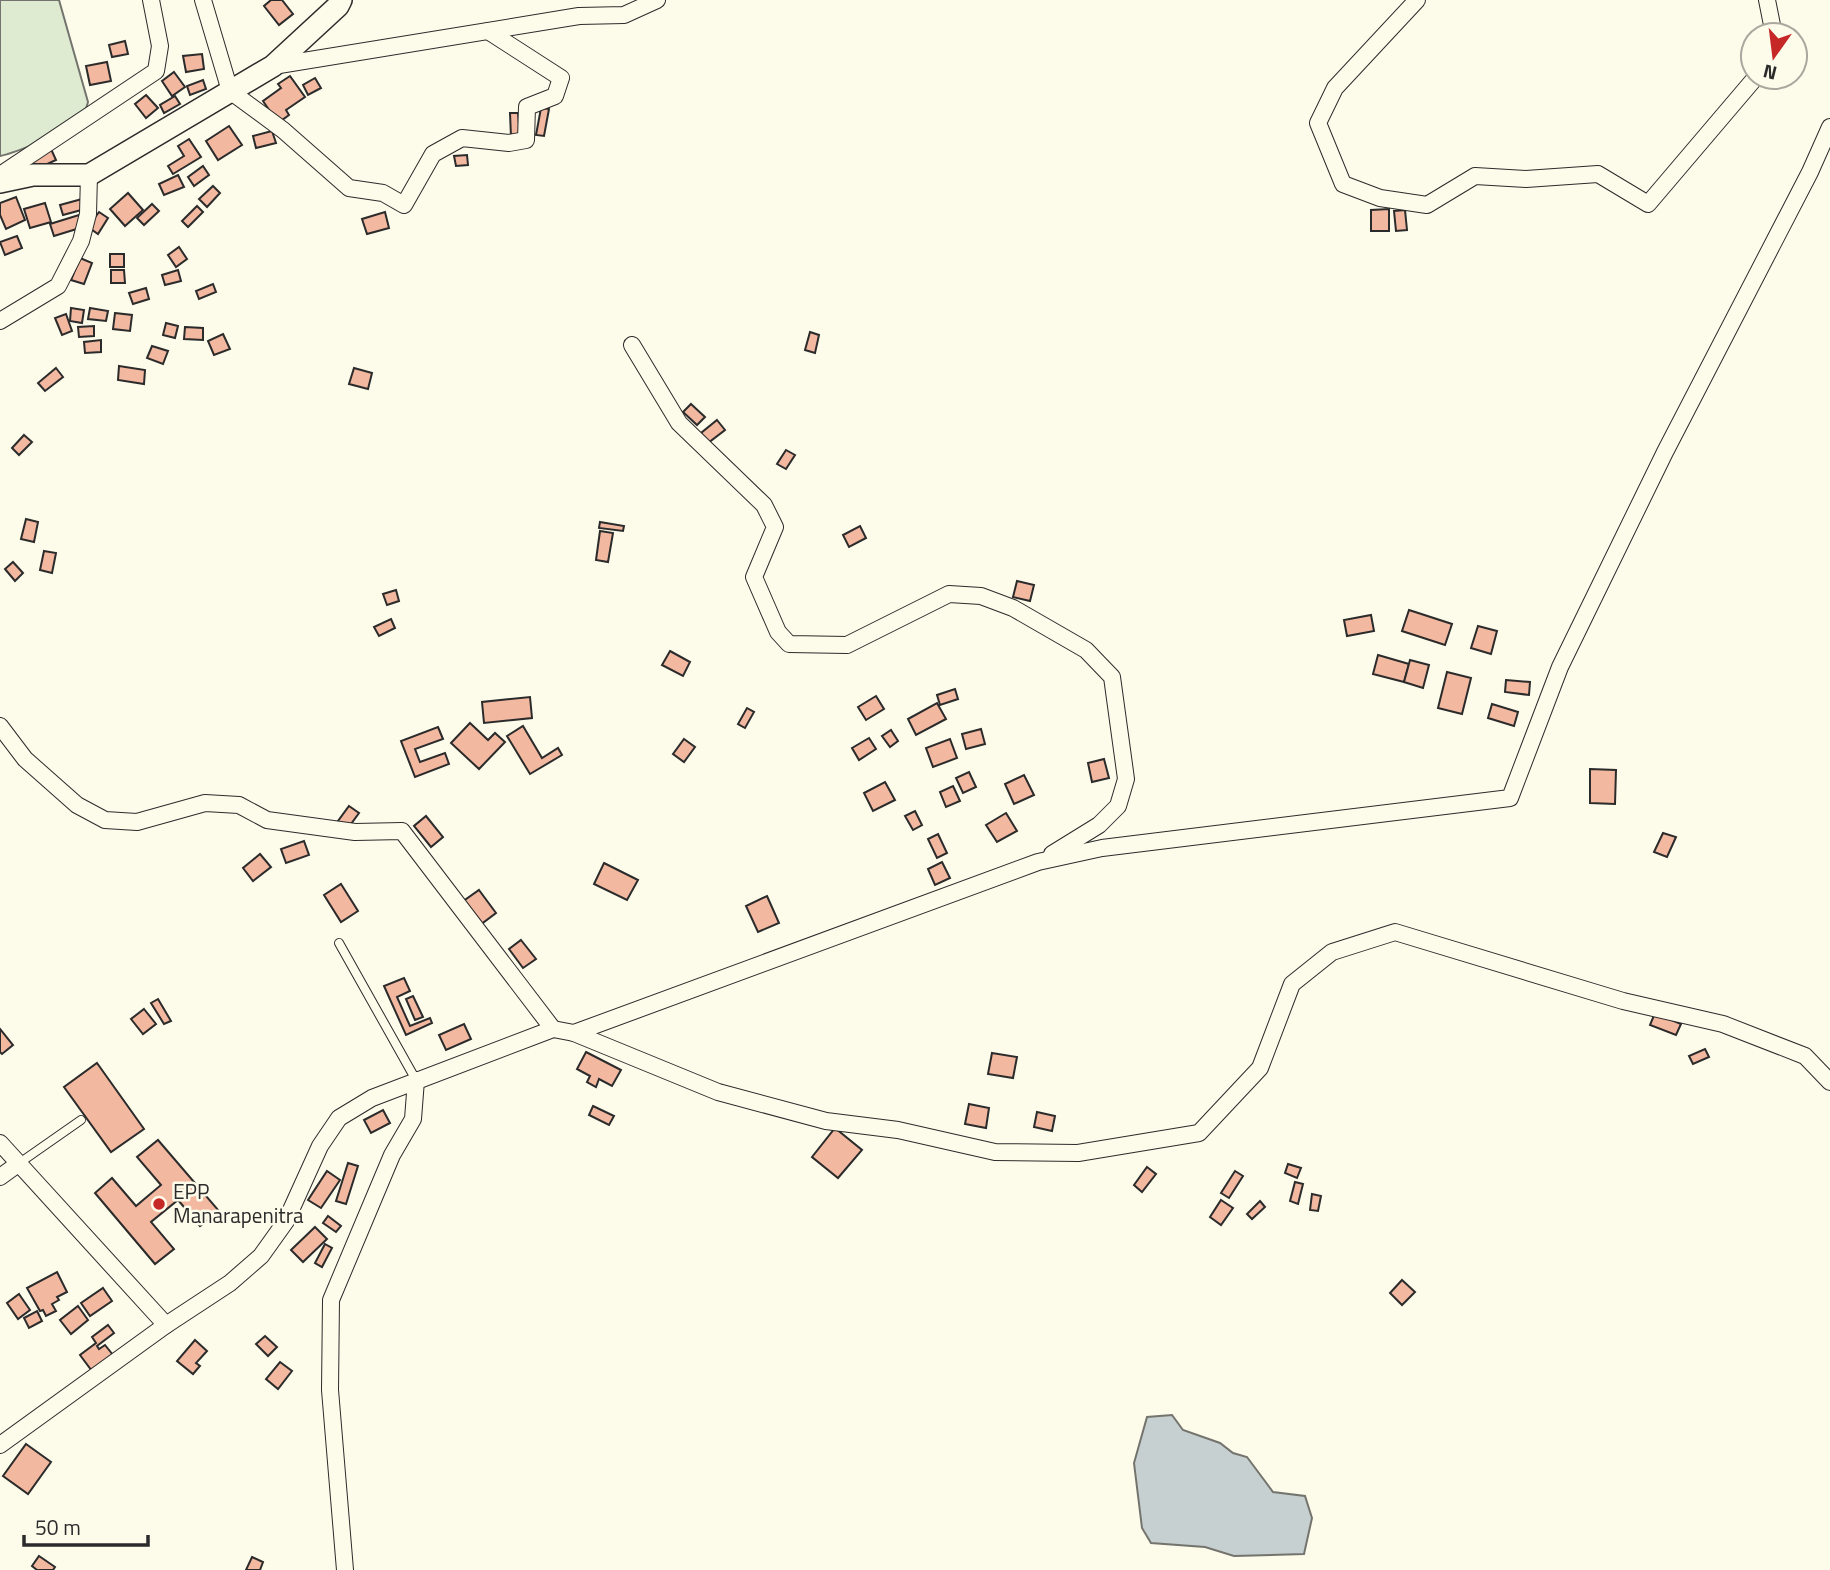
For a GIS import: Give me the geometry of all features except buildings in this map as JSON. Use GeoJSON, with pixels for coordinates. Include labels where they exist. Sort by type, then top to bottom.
{"type":"FeatureCollection","features":[{"type":"Feature","properties":{"kind":"street"},"geometry":{"type":"LineString","coordinates":[[0,174],[156,71],[160,46],[151,0]]}},
{"type":"Feature","properties":{"kind":"street"},"geometry":{"type":"LineString","coordinates":[[203,0],[230,91],[283,130],[349,188],[383,193],[404,205],[433,154],[462,138],[509,143],[526,140],[527,107],[555,96],[561,78],[488,31]]}},
{"type":"Feature","properties":{"kind":"street"},"geometry":{"type":"LineString","coordinates":[[0,182],[33,175],[89,175],[273,66],[338,6],[341,0]]}},
{"type":"Feature","properties":{"kind":"street"},"geometry":{"type":"LineString","coordinates":[[273,66],[579,16],[624,15],[657,0]]}},
{"type":"Feature","properties":{"kind":"street"},"geometry":{"type":"LineString","coordinates":[[1417,0],[1335,88],[1318,123],[1343,184],[1380,198],[1427,205],[1475,176],[1526,179],[1598,174],[1648,204],[1744,91]]}},
{"type":"Feature","properties":{"kind":"street"},"geometry":{"type":"LineString","coordinates":[[1767,0],[1771,21]]}},
{"type":"Feature","properties":{"kind":"street"},"geometry":{"type":"LineString","coordinates":[[574,1033],[1038,862],[1102,848],[1510,798],[1560,667],[1659,464],[1810,172],[1830,127]]}},
{"type":"Feature","properties":{"kind":"street"},"geometry":{"type":"LineString","coordinates":[[0,321],[58,286],[81,241],[88,214],[89,175]]}},
{"type":"Feature","properties":{"kind":"street"},"geometry":{"type":"LineString","coordinates":[[632,345],[679,423],[764,505],[775,527],[754,576],[778,632],[789,644],[847,645],[948,594],[981,596],[1013,608],[1086,650],[1112,677],[1126,779],[1118,806],[1099,825],[1038,862]]}},
{"type":"Feature","properties":{"kind":"street"},"geometry":{"type":"LineString","coordinates":[[0,726],[25,759],[77,805],[105,820],[137,822],[205,803],[239,805],[267,820],[355,832],[402,831],[553,1029]]}},
{"type":"Feature","properties":{"kind":"street"},"geometry":{"type":"LineString","coordinates":[[0,1445],[166,1325],[230,1283],[261,1256],[286,1221],[320,1146],[339,1118],[372,1098],[553,1029],[574,1033],[718,1093],[826,1121],[898,1130],[995,1152],[1078,1153],[1199,1133],[1260,1068],[1293,984],[1332,952],[1395,932],[1623,1001],[1723,1024],[1805,1056],[1830,1082]]}},
{"type":"Feature","properties":{"kind":"street"},"geometry":{"type":"LineString","coordinates":[[345,1570],[330,1390],[331,1300],[392,1155],[413,1119],[416,1080]]}},
{"type":"Feature","properties":{"kind":"street"},"geometry":{"type":"LineString","coordinates":[[0,1143],[166,1325]]}},
{"type":"Feature","properties":{"kind":"street"},"geometry":{"type":"LineString","coordinates":[[0,1177],[19,1164]]}},
{"type":"Feature","properties":{"kind":"lane"},"geometry":{"type":"LineString","coordinates":[[339,943],[416,1080]]}},
{"type":"Feature","properties":{"kind":"lane"},"geometry":{"type":"LineString","coordinates":[[19,1164],[81,1120]]}},
{"type":"Feature","properties":{"kind":"green space"},"geometry":{"type":"Polygon","coordinates":[[[0,0],[59,0],[88,102],[78,122],[51,137],[0,156],[0,0]]]}},
{"type":"Feature","properties":{"kind":"shaded area"},"geometry":{"type":"Polygon","coordinates":[[[1172,1415],[1183,1430],[1220,1443],[1233,1453],[1247,1457],[1273,1492],[1305,1496],[1312,1518],[1304,1554],[1234,1556],[1205,1547],[1151,1543],[1142,1528],[1134,1463],[1147,1417],[1172,1415]]]}},
{"type":"Feature","properties":{"kind":"place","name":"EPP Manarapenitra"},"geometry":{"type":"Point","coordinates":[159,1204]}}]}
